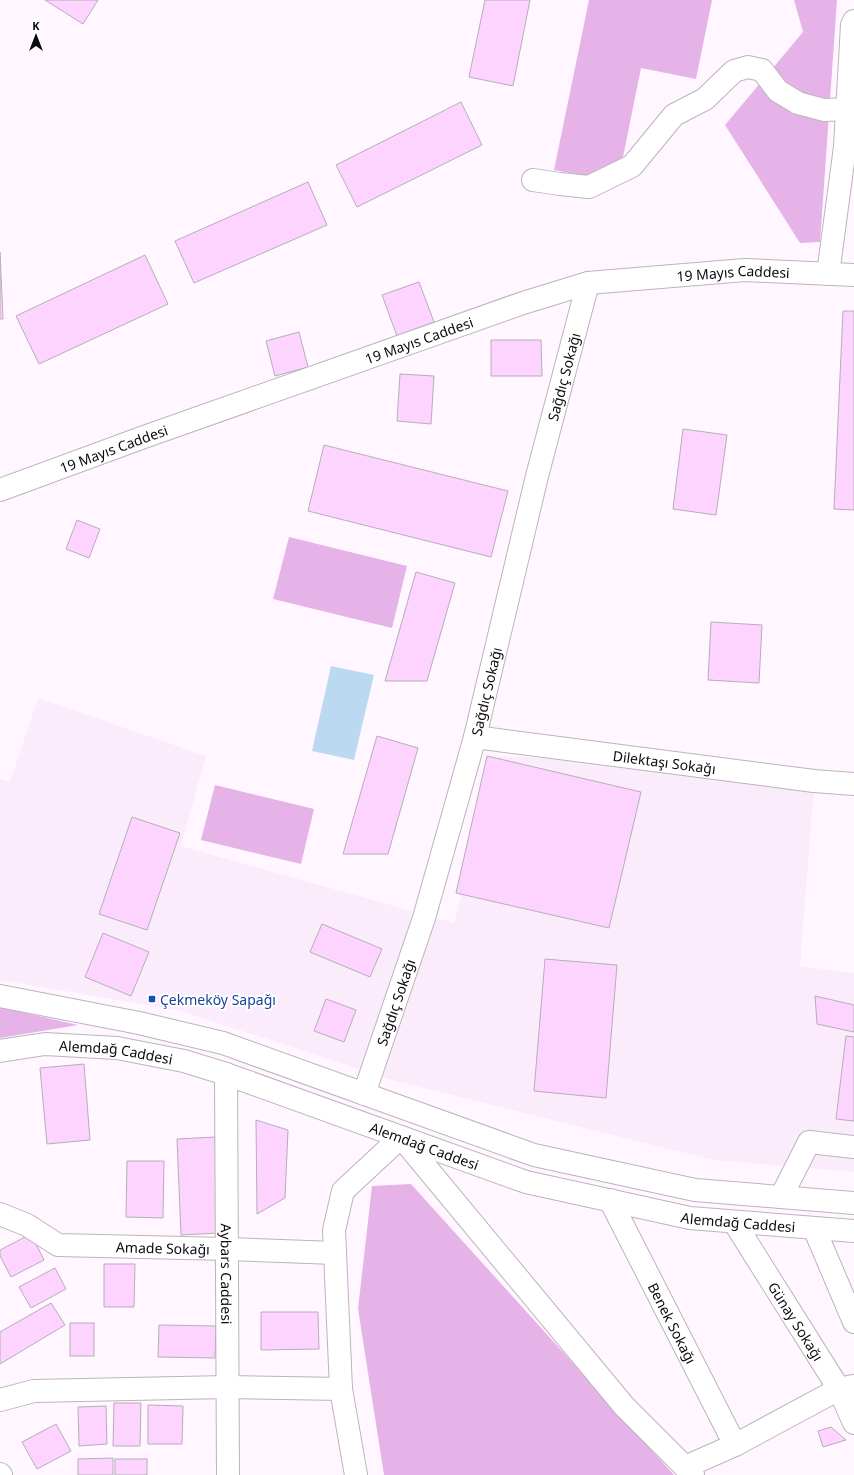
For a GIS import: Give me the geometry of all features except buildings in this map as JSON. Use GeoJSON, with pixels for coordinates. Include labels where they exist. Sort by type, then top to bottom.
{"type":"FeatureCollection","features":[{"type":"Feature","properties":{"kind":"street"},"geometry":{"type":"LineString","coordinates":[[828,274],[845,147],[852,25],[854,21]]}},
{"type":"Feature","properties":{"kind":"street"},"geometry":{"type":"LineString","coordinates":[[533,180],[589,187],[632,166],[674,115],[704,99],[734,71],[748,67],[762,70],[778,91],[798,103],[824,110],[847,109]]}},
{"type":"Feature","properties":{"kind":"street","name":"19 Mayıs Caddesi"},"geometry":{"type":"LineString","coordinates":[[0,490],[144,437],[523,303],[588,283],[745,270],[854,275]]}},
{"type":"Feature","properties":{"kind":"street","name":"Sağdıç Sokağı"},"geometry":{"type":"LineString","coordinates":[[364,1094],[424,918],[475,737],[537,476],[588,283]]}},
{"type":"Feature","properties":{"kind":"street","name":"Dilektaşı Sokağı"},"geometry":{"type":"LineString","coordinates":[[475,737],[814,781],[854,784]]}},
{"type":"Feature","properties":{"kind":"street","name":"Alemdağ Caddesi"},"geometry":{"type":"LineString","coordinates":[[0,996],[139,1023],[215,1041],[534,1156],[695,1190],[854,1203]]}},
{"type":"Feature","properties":{"kind":"street","name":"Alemdağ Caddesi"},"geometry":{"type":"LineString","coordinates":[[0,1051],[45,1044],[117,1048],[184,1061],[226,1074],[526,1182],[690,1218],[854,1231]]}},
{"type":"Feature","properties":{"kind":"street","name":"Aybars Caddesi"},"geometry":{"type":"LineString","coordinates":[[226,1074],[228,1475]]}},
{"type":"Feature","properties":{"kind":"street"},"geometry":{"type":"LineString","coordinates":[[356,1475],[341,1389],[334,1230],[343,1191],[400,1136],[624,1406],[689,1471],[735,1445],[846,1387]]}},
{"type":"Feature","properties":{"kind":"street","name":"Alemdağ Caddesi"},"geometry":{"type":"LineString","coordinates":[[782,1197],[809,1142],[854,1147]]}},
{"type":"Feature","properties":{"kind":"street","name":"Benek Sokağı"},"geometry":{"type":"LineString","coordinates":[[610,1200],[735,1445]]}},
{"type":"Feature","properties":{"kind":"street","name":"Amade Sokağı"},"geometry":{"type":"LineString","coordinates":[[0,1214],[27,1225],[58,1245],[335,1253]]}},
{"type":"Feature","properties":{"kind":"street","name":"Günay Sokağı"},"geometry":{"type":"LineString","coordinates":[[734,1222],[846,1387],[854,1423]]}},
{"type":"Feature","properties":{"kind":"street"},"geometry":{"type":"LineString","coordinates":[[814,1228],[854,1322]]}},
{"type":"Feature","properties":{"kind":"street"},"geometry":{"type":"LineString","coordinates":[[0,1400],[34,1391],[227,1387],[341,1389]]}},
{"type":"Feature","properties":{"kind":"shaded area"},"geometry":{"type":"Polygon","coordinates":[[[589,0],[712,0],[696,79],[641,68],[618,182],[554,170],[589,0]]]}},
{"type":"Feature","properties":{"kind":"shaded area"},"geometry":{"type":"Polygon","coordinates":[[[794,0],[837,0],[820,242],[800,243],[725,125],[803,32],[794,0]]]}},
{"type":"Feature","properties":{"kind":"shaded area"},"geometry":{"type":"Polygon","coordinates":[[[289,537],[407,566],[392,628],[273,599],[289,537]]]}},
{"type":"Feature","properties":{"kind":"shaded area"},"geometry":{"type":"Polygon","coordinates":[[[38,698],[206,756],[181,846],[454,923],[499,756],[614,761],[814,786],[800,966],[854,973],[854,1172],[714,1160],[395,1081],[178,1010],[0,980],[0,779],[10,782],[38,698]]]}},
{"type":"Feature","properties":{"kind":"shaded area"},"geometry":{"type":"Polygon","coordinates":[[[215,785],[314,809],[301,864],[201,840],[215,785]]]}},
{"type":"Feature","properties":{"kind":"shaded area"},"geometry":{"type":"Polygon","coordinates":[[[0,1007],[78,1025],[0,1038],[0,1007]]]}},
{"type":"Feature","properties":{"kind":"shaded area"},"geometry":{"type":"Polygon","coordinates":[[[411,1184],[674,1475],[384,1475],[358,1309],[372,1186],[411,1184]]]}},
{"type":"Feature","properties":{"kind":"water"},"geometry":{"type":"Polygon","coordinates":[[[331,666],[374,675],[354,760],[312,751],[331,666]]]}},
{"type":"Feature","properties":{"kind":"place","name":"Çekmeköy Sapağı"},"geometry":{"type":"Point","coordinates":[152,999]}}]}
